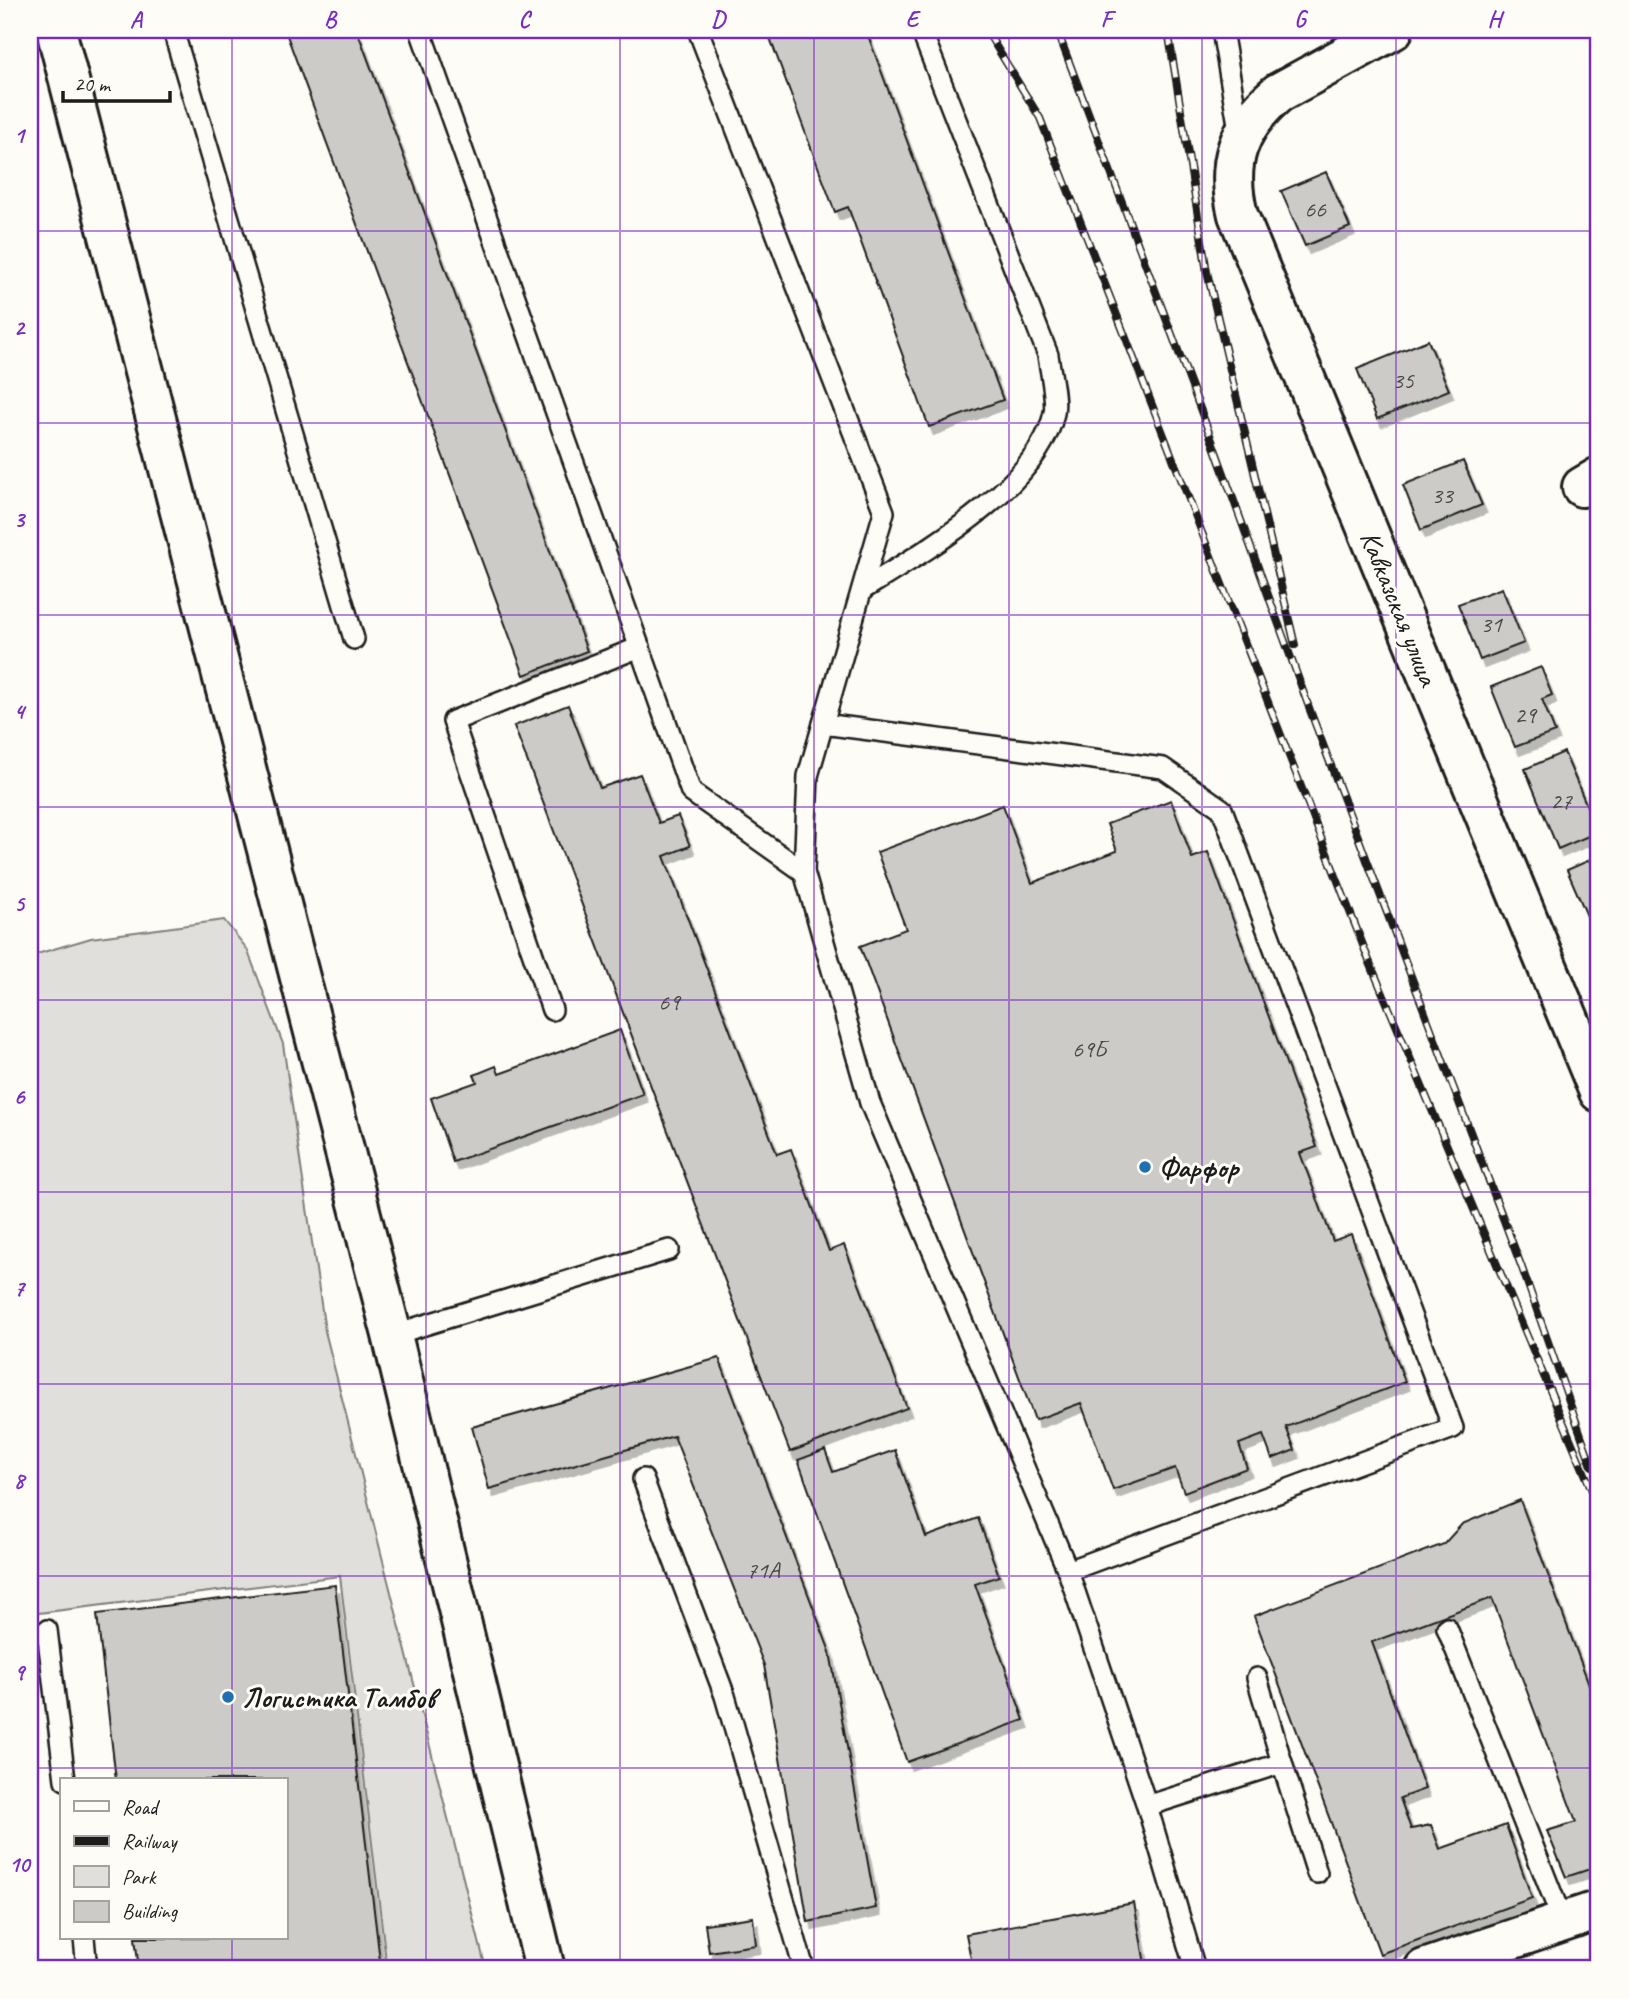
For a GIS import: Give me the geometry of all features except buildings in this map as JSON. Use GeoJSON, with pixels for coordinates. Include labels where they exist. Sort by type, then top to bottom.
{"type":"FeatureCollection","features":[{"type":"Feature","properties":{"kind":"street"},"geometry":{"type":"LineString","coordinates":[[56,30],[392,1335],[545,1969]]}},
{"type":"Feature","properties":{"kind":"street"},"geometry":{"type":"LineString","coordinates":[[1245,130],[1278,93],[1393,30]]}},
{"type":"Feature","properties":{"kind":"street","name":"Кавказская улица"},"geometry":{"type":"LineString","coordinates":[[1245,130],[1234,157],[1232,177],[1238,215],[1599,1092]]}},
{"type":"Feature","properties":{"kind":"street"},"geometry":{"type":"LineString","coordinates":[[1424,1969],[1599,1910]]}},
{"type":"Feature","properties":{"kind":"lane"},"geometry":{"type":"LineString","coordinates":[[173,30],[354,639]]}},
{"type":"Feature","properties":{"kind":"lane"},"geometry":{"type":"LineString","coordinates":[[421,30],[691,792],[804,872]]}},
{"type":"Feature","properties":{"kind":"lane"},"geometry":{"type":"LineString","coordinates":[[698,30],[884,512],[808,776],[804,872],[870,1103],[1068,1571],[1147,1806],[1195,1969]]}},
{"type":"Feature","properties":{"kind":"lane"},"geometry":{"type":"LineString","coordinates":[[862,590],[944,540],[1003,492],[1038,452],[1054,412],[1048,355],[921,30]]}},
{"type":"Feature","properties":{"kind":"lane"},"geometry":{"type":"LineString","coordinates":[[1222,30],[1245,130]]}},
{"type":"Feature","properties":{"kind":"lane"},"geometry":{"type":"LineString","coordinates":[[552,1010],[453,721],[640,647]]}},
{"type":"Feature","properties":{"kind":"lane"},"geometry":{"type":"LineString","coordinates":[[823,724],[1163,768],[1222,809],[1453,1428],[1068,1571]]}},
{"type":"Feature","properties":{"kind":"lane"},"geometry":{"type":"LineString","coordinates":[[392,1335],[669,1250]]}},
{"type":"Feature","properties":{"kind":"lane"},"geometry":{"type":"LineString","coordinates":[[643,1479],[725,1696],[804,1969]]}},
{"type":"Feature","properties":{"kind":"lane"},"geometry":{"type":"LineString","coordinates":[[1447,1628],[1563,1922]]}},
{"type":"Feature","properties":{"kind":"lane"},"geometry":{"type":"LineString","coordinates":[[47,1630],[65,1778]]}},
{"type":"Feature","properties":{"kind":"lane"},"geometry":{"type":"LineString","coordinates":[[1257,1678],[1317,1873]]}},
{"type":"Feature","properties":{"kind":"lane"},"geometry":{"type":"LineString","coordinates":[[1147,1806],[1282,1763]]}},
{"type":"Feature","properties":{"kind":"lane"},"geometry":{"type":"LineString","coordinates":[[84,1940],[87,1969]]}},
{"type":"Feature","properties":{"kind":"green space"},"geometry":{"type":"Polygon","coordinates":[[[224,920],[247,949],[283,1044],[325,1331],[486,1969],[387,1969],[340,1576],[30,1614],[30,956],[91,938],[224,920]]]}},
{"type":"Feature","properties":{"kind":"railway"},"geometry":{"type":"LineString","coordinates":[[986,30],[1040,118],[1368,958],[1599,1507]]}},
{"type":"Feature","properties":{"kind":"railway"},"geometry":{"type":"LineString","coordinates":[[1057,30],[1210,435],[1311,713],[1522,1268],[1592,1466]]}},
{"type":"Feature","properties":{"kind":"railway"},"geometry":{"type":"LineString","coordinates":[[1168,30],[1207,272],[1295,645]]}},
{"type":"Feature","properties":{"kind":"place","name":"Фарфор"},"geometry":{"type":"Point","coordinates":[1145,1167]}},
{"type":"Feature","properties":{"kind":"place","name":"Логистика Тамбов"},"geometry":{"type":"Point","coordinates":[228,1697]}}]}
